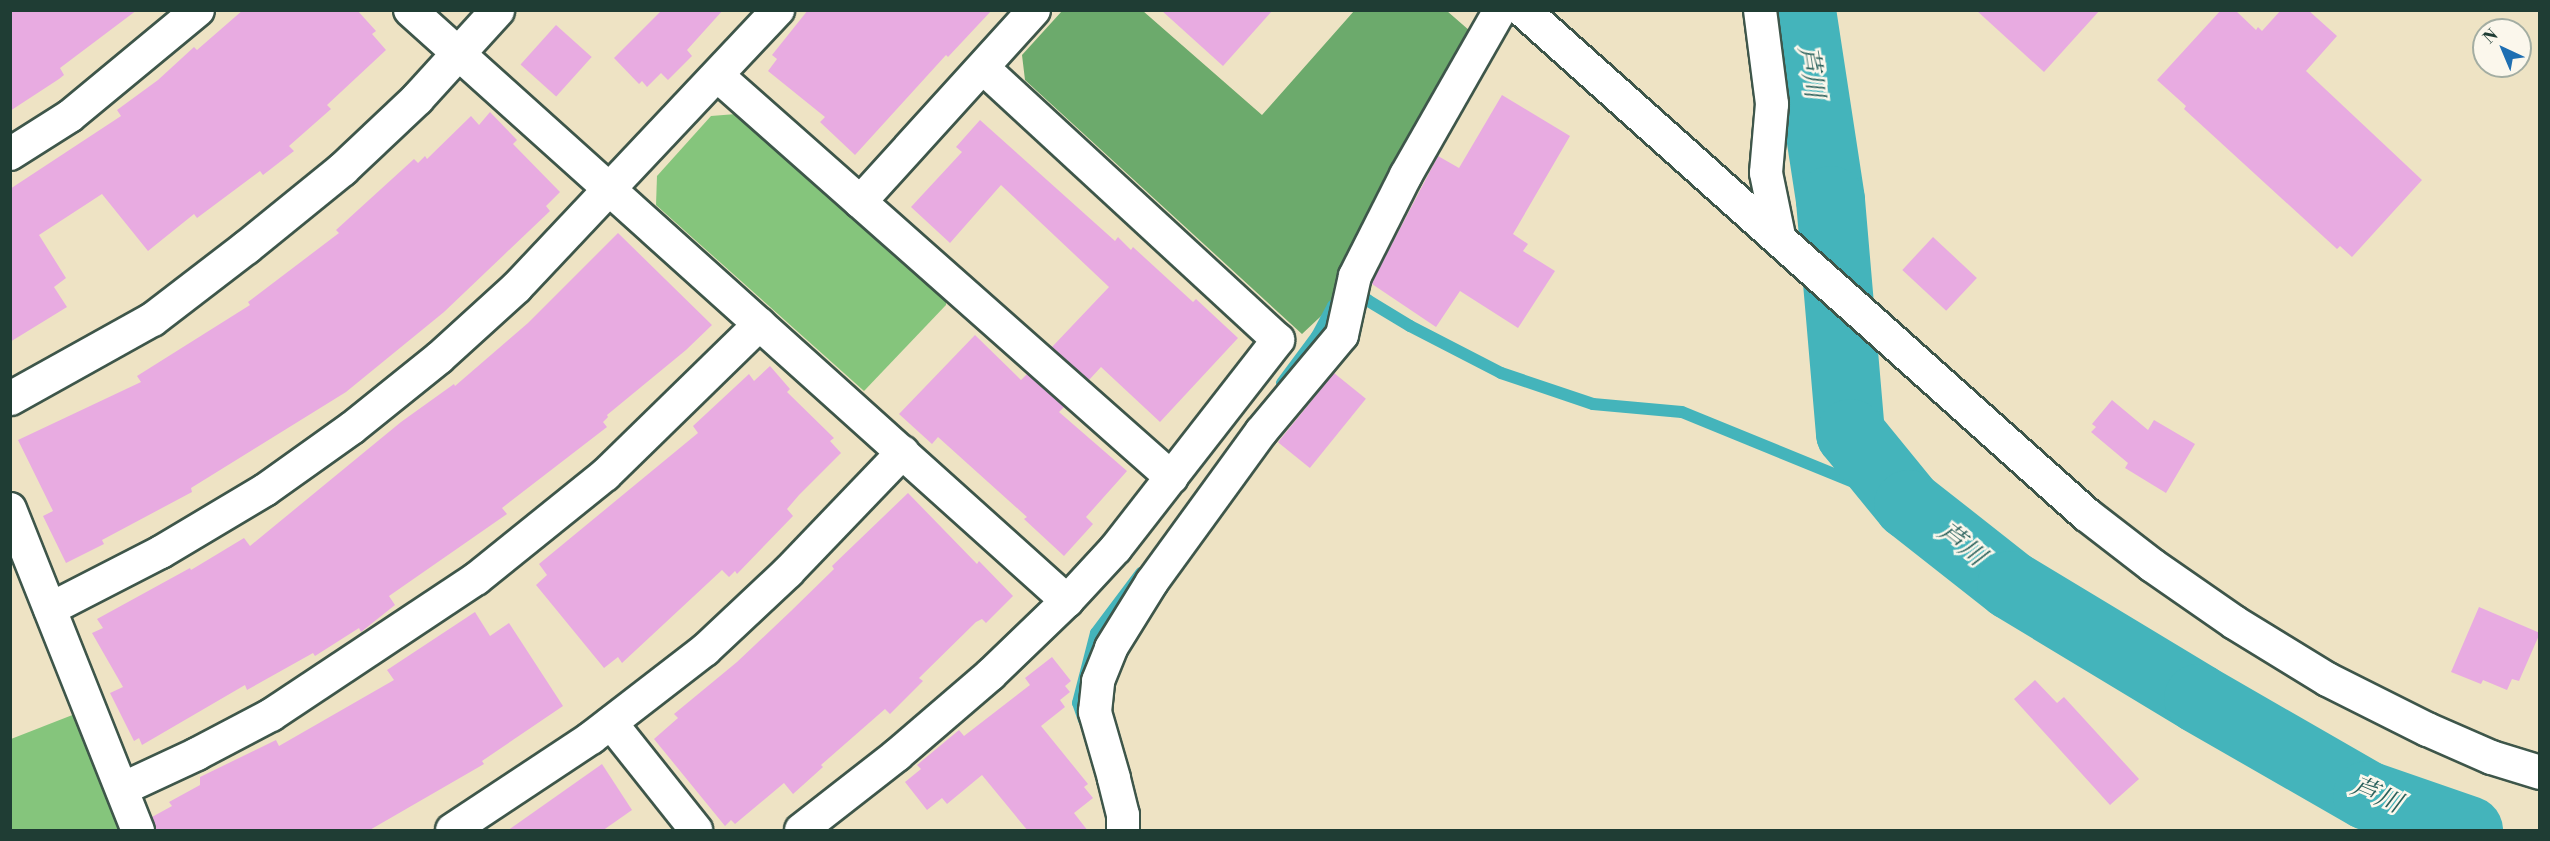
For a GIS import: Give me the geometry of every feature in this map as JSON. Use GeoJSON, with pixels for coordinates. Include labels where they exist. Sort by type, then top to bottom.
{"type":"FeatureCollection","features":[{"type":"Feature","properties":{"kind":"street"},"geometry":{"type":"LineString","coordinates":[[10,154],[70,116],[139,62],[198,10]]}},
{"type":"Feature","properties":{"kind":"street"},"geometry":{"type":"LineString","coordinates":[[410,10],[1067,601]]}},
{"type":"Feature","properties":{"kind":"street"},"geometry":{"type":"LineString","coordinates":[[10,398],[141,325],[342,169],[459,54],[497,10]]}},
{"type":"Feature","properties":{"kind":"street"},"geometry":{"type":"LineString","coordinates":[[50,609],[161,552],[255,496],[352,428],[439,358],[517,287],[611,190],[778,10]]}},
{"type":"Feature","properties":{"kind":"street"},"geometry":{"type":"LineString","coordinates":[[860,202],[1034,10]]}},
{"type":"Feature","properties":{"kind":"street"},"geometry":{"type":"LineString","coordinates":[[1123,831],[1123,815],[1095,712],[1098,681],[1111,648],[1152,582],[1261,432],[1342,335],[1355,276],[1406,175],[1500,10]]}},
{"type":"Feature","properties":{"kind":"street"},"geometry":{"type":"LineString","coordinates":[[1524,10],[2086,514],[2152,565],[2234,622],[2327,680],[2427,729],[2491,757],[2540,772]]}},
{"type":"Feature","properties":{"kind":"street"},"geometry":{"type":"LineString","coordinates":[[1760,10],[1772,105],[1766,173],[1780,241]]}},
{"type":"Feature","properties":{"kind":"street"},"geometry":{"type":"LineString","coordinates":[[801,831],[897,755],[990,675],[1067,601],[1116,548],[1278,340],[983,68]]}},
{"type":"Feature","properties":{"kind":"street"},"geometry":{"type":"LineString","coordinates":[[718,76],[1172,478]]}},
{"type":"Feature","properties":{"kind":"street"},"geometry":{"type":"LineString","coordinates":[[122,789],[197,754],[271,715],[477,579],[605,476],[760,324]]}},
{"type":"Feature","properties":{"kind":"street"},"geometry":{"type":"LineString","coordinates":[[452,831],[611,723],[713,642],[788,572],[903,452]]}},
{"type":"Feature","properties":{"kind":"street"},"geometry":{"type":"LineString","coordinates":[[10,509],[138,831]]}},
{"type":"Feature","properties":{"kind":"street"},"geometry":{"type":"LineString","coordinates":[[611,723],[696,831]]}},
{"type":"Feature","properties":{"kind":"green space"},"geometry":{"type":"Polygon","coordinates":[[[1062,11],[1143,11],[1262,115],[1354,11],[1447,11],[1470,31],[1470,39],[1335,303],[1302,334],[1025,80],[1022,55],[1062,11]]]}},
{"type":"Feature","properties":{"kind":"green space"},"geometry":{"type":"Polygon","coordinates":[[[736,114],[946,299],[946,305],[864,391],[656,205],[657,176],[711,116],[736,114]]]}},
{"type":"Feature","properties":{"kind":"green space"},"geometry":{"type":"Polygon","coordinates":[[[75,714],[119,830],[11,830],[11,739],[75,714]]]}},
{"type":"Feature","properties":{"kind":"building"},"geometry":{"type":"Polygon","coordinates":[[[10,10],[137,10],[60,68],[64,75],[59,79],[10,111],[10,10]]]}},
{"type":"Feature","properties":{"kind":"building"},"geometry":{"type":"Polygon","coordinates":[[[243,10],[357,10],[376,31],[372,34],[386,50],[327,105],[331,109],[289,146],[294,151],[263,175],[260,171],[197,218],[194,214],[148,251],[102,194],[39,235],[66,278],[54,287],[67,307],[10,342],[10,189],[121,116],[117,110],[158,80],[194,47],[197,50],[243,10]]]}},
{"type":"Feature","properties":{"kind":"building"},"geometry":{"type":"Polygon","coordinates":[[[662,10],[723,10],[687,50],[692,56],[668,80],[661,73],[647,87],[642,81],[639,84],[614,58],[662,10]]]}},
{"type":"Feature","properties":{"kind":"building"},"geometry":{"type":"Polygon","coordinates":[[[808,10],[992,10],[948,57],[946,55],[855,155],[820,122],[825,117],[768,71],[777,59],[772,55],[808,10]]]}},
{"type":"Feature","properties":{"kind":"building"},"geometry":{"type":"Polygon","coordinates":[[[1161,10],[1273,10],[1223,66],[1161,10]]]}},
{"type":"Feature","properties":{"kind":"building"},"geometry":{"type":"Polygon","coordinates":[[[1976,10],[2100,10],[2044,72],[1976,10]]]}},
{"type":"Feature","properties":{"kind":"building"},"geometry":{"type":"Polygon","coordinates":[[[2221,10],[2235,10],[2256,30],[2258,27],[2262,31],[2281,10],[2308,10],[2337,36],[2306,71],[2422,180],[2352,257],[2340,246],[2337,249],[2184,109],[2186,106],[2157,80],[2221,10]]]}},
{"type":"Feature","properties":{"kind":"building"},"geometry":{"type":"Polygon","coordinates":[[[556,25],[592,57],[556,97],[521,64],[556,25]]]}},
{"type":"Feature","properties":{"kind":"building"},"geometry":{"type":"Polygon","coordinates":[[[1502,95],[1570,136],[1513,234],[1528,244],[1523,251],[1555,271],[1518,328],[1460,291],[1436,327],[1372,282],[1438,156],[1459,168],[1502,95]]]}},
{"type":"Feature","properties":{"kind":"building"},"geometry":{"type":"Polygon","coordinates":[[[490,112],[517,140],[513,144],[560,192],[546,206],[550,211],[444,312],[346,392],[191,488],[192,492],[102,540],[104,544],[66,563],[43,516],[53,511],[18,440],[141,382],[137,376],[250,305],[248,302],[339,233],[336,230],[414,159],[418,163],[425,156],[427,159],[471,116],[479,125],[490,112]]]}},
{"type":"Feature","properties":{"kind":"building"},"geometry":{"type":"Polygon","coordinates":[[[980,120],[1115,241],[1118,237],[1131,250],[1133,247],[1193,302],[1196,299],[1238,338],[1160,422],[1101,367],[1089,380],[1052,347],[1109,287],[1001,185],[950,243],[911,207],[962,152],[956,147],[980,120]]]}},
{"type":"Feature","properties":{"kind":"building"},"geometry":{"type":"Polygon","coordinates":[[[618,233],[712,325],[686,350],[607,415],[608,417],[603,422],[607,427],[502,508],[507,514],[389,596],[395,605],[361,632],[359,628],[315,656],[313,653],[247,690],[245,685],[142,745],[139,738],[134,741],[110,693],[123,687],[92,633],[103,628],[97,619],[190,568],[191,570],[244,538],[250,546],[401,422],[454,384],[455,386],[528,323],[618,233]]]}},
{"type":"Feature","properties":{"kind":"building"},"geometry":{"type":"Polygon","coordinates":[[[1933,237],[1977,278],[1946,311],[1902,270],[1933,237]]]}},
{"type":"Feature","properties":{"kind":"building"},"geometry":{"type":"Polygon","coordinates":[[[975,335],[1021,380],[1027,374],[1064,407],[1059,412],[1127,471],[1086,517],[1093,524],[1064,556],[1024,519],[1027,517],[938,437],[932,444],[899,414],[975,335]]]}},
{"type":"Feature","properties":{"kind":"building"},"geometry":{"type":"Polygon","coordinates":[[[770,366],[790,389],[787,392],[834,438],[830,441],[841,453],[787,509],[793,516],[737,574],[735,571],[729,577],[722,570],[622,663],[618,657],[604,668],[536,585],[547,575],[539,564],[698,433],[693,426],[749,374],[754,381],[770,366]]]}},
{"type":"Feature","properties":{"kind":"building"},"geometry":{"type":"Polygon","coordinates":[[[1334,373],[1366,399],[1310,468],[1278,442],[1334,373]]]}},
{"type":"Feature","properties":{"kind":"building"},"geometry":{"type":"Polygon","coordinates":[[[2112,400],[2148,430],[2154,420],[2195,444],[2166,493],[2125,468],[2128,463],[2091,432],[2096,427],[2092,424],[2112,400]]]}},
{"type":"Feature","properties":{"kind":"building"},"geometry":{"type":"Polygon","coordinates":[[[908,493],[977,564],[979,561],[1013,596],[986,623],[982,619],[976,622],[919,678],[923,681],[890,714],[885,709],[821,765],[823,767],[793,794],[784,783],[735,824],[731,820],[725,826],[654,739],[678,718],[674,714],[737,662],[791,611],[834,569],[832,566],[908,493]]]}},
{"type":"Feature","properties":{"kind":"building"},"geometry":{"type":"Polygon","coordinates":[[[2479,607],[2540,633],[2519,681],[2512,679],[2507,690],[2483,680],[2481,684],[2451,672],[2479,607]]]}},
{"type":"Feature","properties":{"kind":"building"},"geometry":{"type":"Polygon","coordinates":[[[475,612],[490,636],[509,623],[563,706],[482,761],[484,764],[368,831],[156,831],[152,817],[172,806],[169,802],[200,785],[200,777],[276,740],[279,746],[394,680],[387,670],[475,612]]]}},
{"type":"Feature","properties":{"kind":"building"},"geometry":{"type":"Polygon","coordinates":[[[1052,657],[1071,681],[1065,686],[1070,692],[1060,700],[1065,707],[1041,726],[1088,784],[1084,787],[1093,798],[1074,813],[1088,831],[1028,831],[982,775],[947,804],[942,798],[927,810],[905,782],[921,769],[917,765],[959,730],[964,736],[1030,685],[1025,678],[1052,657]]]}},
{"type":"Feature","properties":{"kind":"building"},"geometry":{"type":"Polygon","coordinates":[[[2035,680],[2057,703],[2064,697],[2139,779],[2110,805],[2014,699],[2035,680]]]}},
{"type":"Feature","properties":{"kind":"building"},"geometry":{"type":"Polygon","coordinates":[[[602,764],[632,810],[602,831],[507,831],[602,764]]]}},
{"type":"Feature","properties":{"kind":"waterway","name":"芦川"},"geometry":{"type":"LineString","coordinates":[[1801,10],[1830,200],[1850,433],[1908,504],[2011,585],[2198,698],[2367,795],[2468,830]]}},
{"type":"Feature","properties":{"kind":"waterway"},"geometry":{"type":"LineString","coordinates":[[1282,383],[1317,336],[1333,306],[1367,300],[1410,326],[1501,373],[1593,404],[1682,412],[1908,504]]}},
{"type":"Feature","properties":{"kind":"waterway"},"geometry":{"type":"LineString","coordinates":[[1084,720],[1078,703],[1096,633],[1141,573]]}}]}
